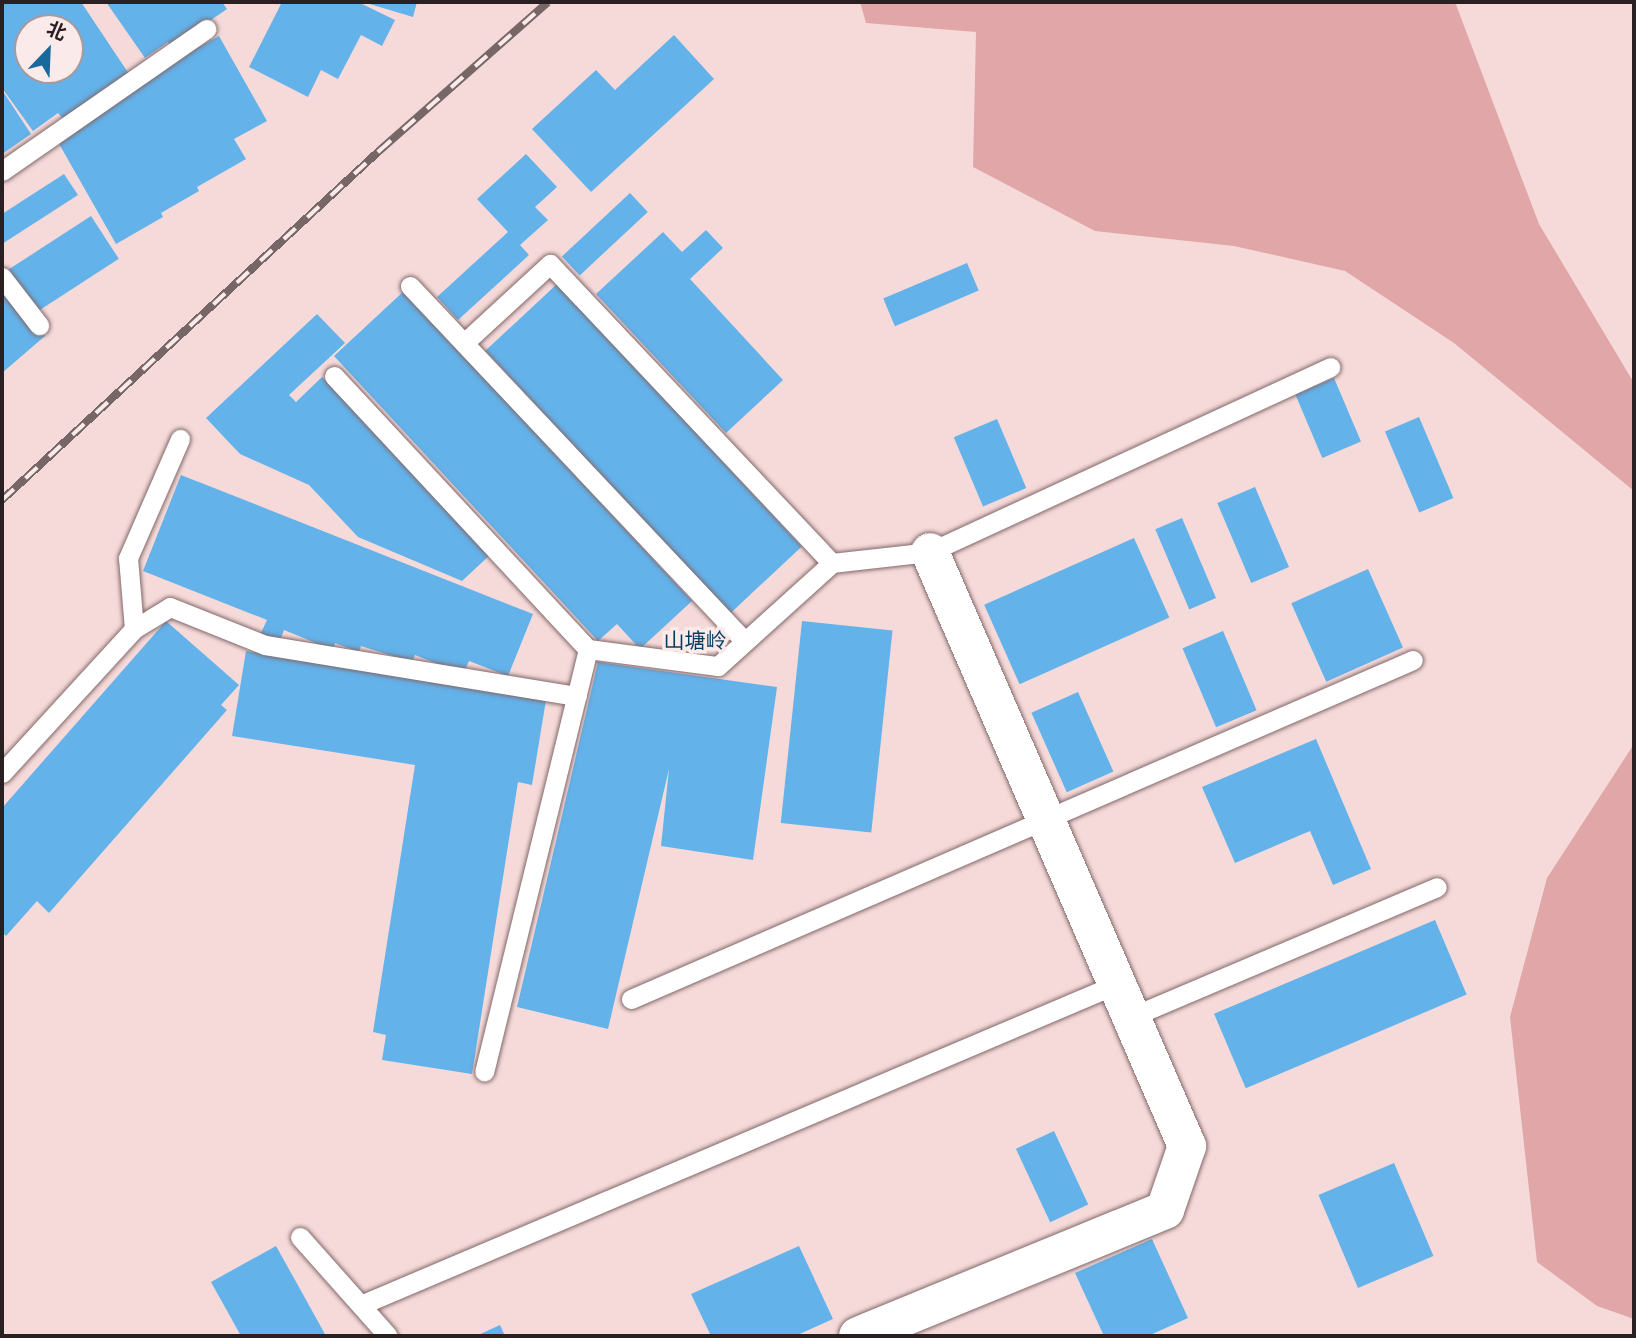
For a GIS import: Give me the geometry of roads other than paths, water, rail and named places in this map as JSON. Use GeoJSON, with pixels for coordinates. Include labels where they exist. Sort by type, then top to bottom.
{"type":"FeatureCollection","features":[{"type":"Feature","properties":{"kind":"street"},"geometry":{"type":"LineString","coordinates":[[858,1336],[1165,1210],[1187,1146],[930,552]]}},
{"type":"Feature","properties":{"kind":"lane"},"geometry":{"type":"LineString","coordinates":[[2,171],[206,29]]}},
{"type":"Feature","properties":{"kind":"lane"},"geometry":{"type":"LineString","coordinates":[[464,343],[550,264],[832,563]]}},
{"type":"Feature","properties":{"kind":"lane"},"geometry":{"type":"LineString","coordinates":[[2,277],[39,325]]}},
{"type":"Feature","properties":{"kind":"lane"},"geometry":{"type":"LineString","coordinates":[[410,285],[744,641]]}},
{"type":"Feature","properties":{"kind":"lane"},"geometry":{"type":"LineString","coordinates":[[334,376],[588,649],[718,666],[832,563],[930,552],[1330,367]]}},
{"type":"Feature","properties":{"kind":"lane"},"geometry":{"type":"LineString","coordinates":[[134,629],[128,558],[180,439]]}},
{"type":"Feature","properties":{"kind":"lane"},"geometry":{"type":"LineString","coordinates":[[2,773],[134,629],[170,607],[265,645],[577,696]]}},
{"type":"Feature","properties":{"kind":"lane"},"geometry":{"type":"LineString","coordinates":[[484,1071],[588,649]]}},
{"type":"Feature","properties":{"kind":"lane"},"geometry":{"type":"LineString","coordinates":[[631,999],[1413,660]]}},
{"type":"Feature","properties":{"kind":"lane"},"geometry":{"type":"LineString","coordinates":[[363,1304],[1124,1000],[1437,887]]}},
{"type":"Feature","properties":{"kind":"lane"},"geometry":{"type":"LineString","coordinates":[[300,1237],[363,1304],[388,1336]]}},
{"type":"Feature","properties":{"kind":"railway"},"geometry":{"type":"LineString","coordinates":[[2,500],[379,151],[548,2]]}},
{"type":"Feature","properties":{"kind":"district","name":"山塘岭"},"geometry":{"type":"Point","coordinates":[695,641]}}]}
